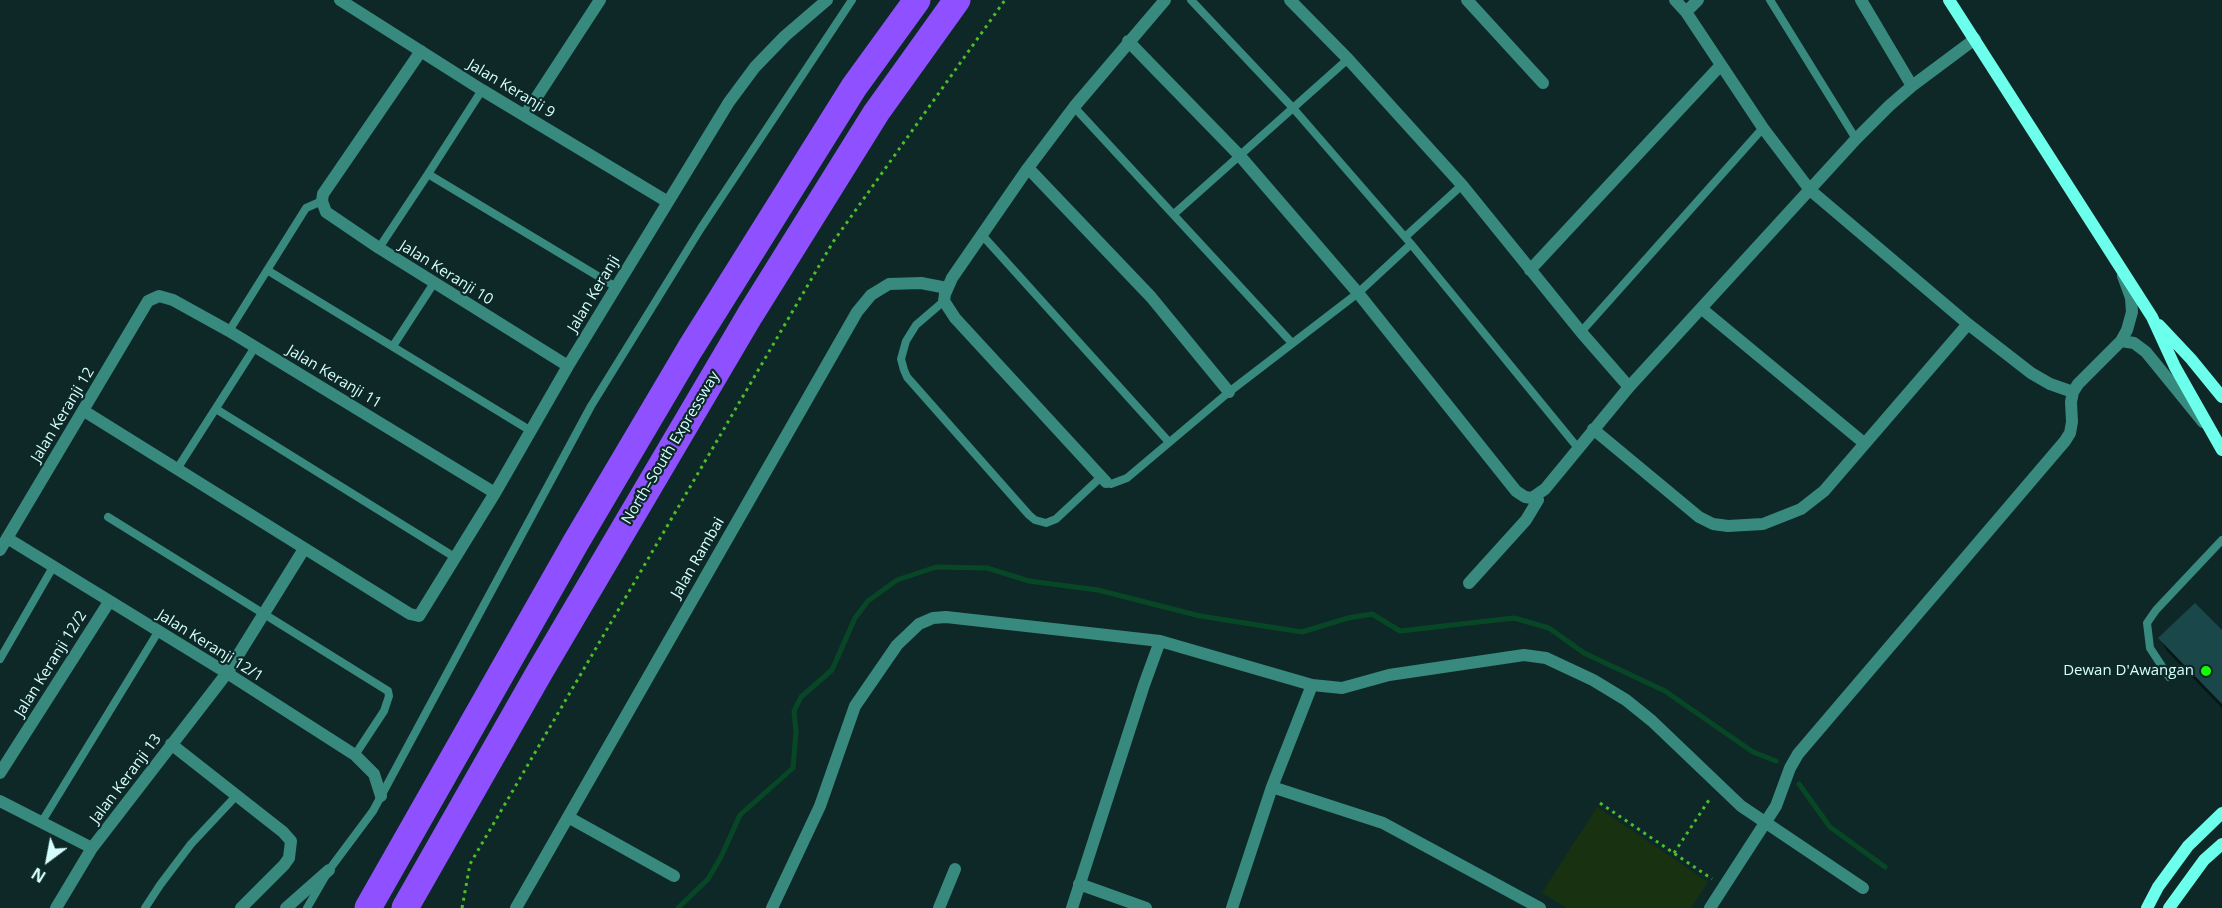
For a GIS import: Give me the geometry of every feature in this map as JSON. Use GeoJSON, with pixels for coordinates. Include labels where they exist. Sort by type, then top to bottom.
{"type":"FeatureCollection","features":[{"type":"Feature","properties":{"kind":"highway"},"geometry":{"type":"LineString","coordinates":[[368,908],[576,542],[684,359],[854,87],[917,0]]}},
{"type":"Feature","properties":{"kind":"highway","name":"North–South Expressway"},"geometry":{"type":"LineString","coordinates":[[405,908],[539,673],[739,334],[876,113],[957,0]]}},
{"type":"Feature","properties":{"kind":"main road"},"geometry":{"type":"LineString","coordinates":[[1949,0],[2152,317],[2175,367],[2222,450]]}},
{"type":"Feature","properties":{"kind":"main road"},"geometry":{"type":"LineString","coordinates":[[2152,317],[2222,397]]}},
{"type":"Feature","properties":{"kind":"main road"},"geometry":{"type":"LineString","coordinates":[[2147,908],[2158,887],[2188,846],[2222,813]]}},
{"type":"Feature","properties":{"kind":"main road"},"geometry":{"type":"LineString","coordinates":[[2169,908],[2204,860],[2222,844]]}},
{"type":"Feature","properties":{"kind":"street","name":"Jalan Keranji 9"},"geometry":{"type":"LineString","coordinates":[[340,0],[482,90],[668,202]]}},
{"type":"Feature","properties":{"kind":"street"},"geometry":{"type":"LineString","coordinates":[[525,115],[600,0]]}},
{"type":"Feature","properties":{"kind":"street","name":"Jalan Keranji"},"geometry":{"type":"LineString","coordinates":[[304,549],[410,614],[416,616],[423,613],[615,287],[729,102],[755,67],[784,36],[827,0]]}},
{"type":"Feature","properties":{"kind":"street"},"geometry":{"type":"LineString","coordinates":[[1103,479],[955,318],[944,301],[947,288],[1028,168],[1074,107],[1165,0]]}},
{"type":"Feature","properties":{"kind":"street"},"geometry":{"type":"LineString","coordinates":[[1290,0],[1348,59],[1462,185],[1581,332],[1629,387]]}},
{"type":"Feature","properties":{"kind":"street"},"geometry":{"type":"LineString","coordinates":[[1467,0],[1543,83]]}},
{"type":"Feature","properties":{"kind":"street"},"geometry":{"type":"LineString","coordinates":[[1675,0],[1686,12],[1763,128],[1810,190],[1968,324],[2040,380],[2073,392]]}},
{"type":"Feature","properties":{"kind":"street"},"geometry":{"type":"LineString","coordinates":[[1686,12],[1698,0]]}},
{"type":"Feature","properties":{"kind":"street"},"geometry":{"type":"LineString","coordinates":[[1861,0],[1912,86]]}},
{"type":"Feature","properties":{"kind":"street"},"geometry":{"type":"LineString","coordinates":[[1532,498],[1545,489],[1629,387],[1856,139],[1888,106],[1975,39]]}},
{"type":"Feature","properties":{"kind":"street"},"geometry":{"type":"LineString","coordinates":[[1128,41],[1240,156],[1358,293],[1516,491],[1525,497],[1538,500],[1526,520],[1469,583]]}},
{"type":"Feature","properties":{"kind":"street"},"geometry":{"type":"LineString","coordinates":[[323,197],[421,51]]}},
{"type":"Feature","properties":{"kind":"street"},"geometry":{"type":"LineString","coordinates":[[1530,270],[1720,66]]}},
{"type":"Feature","properties":{"kind":"street"},"geometry":{"type":"LineString","coordinates":[[1028,168],[1151,297],[1229,392]]}},
{"type":"Feature","properties":{"kind":"street","name":"Jalan Keranji 10"},"geometry":{"type":"LineString","coordinates":[[323,197],[326,212],[330,216],[568,366]]}},
{"type":"Feature","properties":{"kind":"street"},"geometry":{"type":"LineString","coordinates":[[1710,908],[1776,806],[1790,768],[1812,735],[2065,441],[2072,422],[2073,392],[2121,340],[2127,330],[2132,312],[2131,298],[2119,265]]}},
{"type":"Feature","properties":{"kind":"street","name":"Jalan Rambai"},"geometry":{"type":"LineString","coordinates":[[516,908],[857,312],[871,295],[889,284],[921,283],[947,288]]}},
{"type":"Feature","properties":{"kind":"street","name":"Jalan Keranji 11"},"geometry":{"type":"LineString","coordinates":[[153,298],[159,296],[173,300],[229,331],[495,493]]}},
{"type":"Feature","properties":{"kind":"street","name":"Jalan Keranji 12"},"geometry":{"type":"LineString","coordinates":[[0,550],[148,301],[153,298]]}},
{"type":"Feature","properties":{"kind":"street"},"geometry":{"type":"LineString","coordinates":[[1702,309],[1864,443]]}},
{"type":"Feature","properties":{"kind":"street"},"geometry":{"type":"LineString","coordinates":[[1593,429],[1685,508],[1699,517],[1713,524],[1728,526],[1763,524],[1802,509],[1824,491],[1968,324]]}},
{"type":"Feature","properties":{"kind":"street"},"geometry":{"type":"LineString","coordinates":[[2121,340],[2133,343],[2146,352],[2211,431]]}},
{"type":"Feature","properties":{"kind":"street"},"geometry":{"type":"LineString","coordinates":[[84,411],[304,549]]}},
{"type":"Feature","properties":{"kind":"street","name":"Jalan Keranji 12/1"},"geometry":{"type":"LineString","coordinates":[[7,538],[227,673],[355,755],[374,774],[381,796]]}},
{"type":"Feature","properties":{"kind":"street","name":"Jalan Keranji 13"},"geometry":{"type":"LineString","coordinates":[[57,908],[92,848],[227,673],[304,549]]}},
{"type":"Feature","properties":{"kind":"street","name":"Jalan Keranji 12/2"},"geometry":{"type":"LineString","coordinates":[[0,773],[109,602]]}},
{"type":"Feature","properties":{"kind":"street"},"geometry":{"type":"LineString","coordinates":[[772,908],[820,806],[855,706],[897,645],[919,624],[933,618],[946,617],[1160,640],[1312,685],[1342,688],[1389,675],[1524,655],[1546,658],[1593,680],[1626,700],[1652,721],[1742,806],[1863,888]]}},
{"type":"Feature","properties":{"kind":"street"},"geometry":{"type":"LineString","coordinates":[[1072,908],[1160,640]]}},
{"type":"Feature","properties":{"kind":"street"},"geometry":{"type":"LineString","coordinates":[[1232,908],[1272,787],[1312,685]]}},
{"type":"Feature","properties":{"kind":"street"},"geometry":{"type":"LineString","coordinates":[[171,744],[283,832],[291,841],[289,858],[284,865],[241,908]]}},
{"type":"Feature","properties":{"kind":"street"},"geometry":{"type":"LineString","coordinates":[[1272,787],[1383,823],[1537,906]]}},
{"type":"Feature","properties":{"kind":"street"},"geometry":{"type":"LineString","coordinates":[[0,801],[92,848]]}},
{"type":"Feature","properties":{"kind":"street"},"geometry":{"type":"LineString","coordinates":[[568,817],[674,876]]}},
{"type":"Feature","properties":{"kind":"street"},"geometry":{"type":"LineString","coordinates":[[939,908],[955,869]]}},
{"type":"Feature","properties":{"kind":"street"},"geometry":{"type":"LineString","coordinates":[[286,908],[329,870]]}},
{"type":"Feature","properties":{"kind":"street"},"geometry":{"type":"LineString","coordinates":[[1079,884],[1146,908]]}},
{"type":"Feature","properties":{"kind":"lane"},"geometry":{"type":"LineString","coordinates":[[307,908],[329,870],[358,833],[381,796],[591,406],[701,228],[852,0]]}},
{"type":"Feature","properties":{"kind":"lane"},"geometry":{"type":"LineString","coordinates":[[1191,0],[1293,108],[1405,237],[1578,448]]}},
{"type":"Feature","properties":{"kind":"lane"},"geometry":{"type":"LineString","coordinates":[[1770,0],[1856,139]]}},
{"type":"Feature","properties":{"kind":"lane"},"geometry":{"type":"LineString","coordinates":[[1174,214],[1348,59]]}},
{"type":"Feature","properties":{"kind":"lane"},"geometry":{"type":"LineString","coordinates":[[379,248],[482,90]]}},
{"type":"Feature","properties":{"kind":"lane"},"geometry":{"type":"LineString","coordinates":[[1074,107],[1292,343]]}},
{"type":"Feature","properties":{"kind":"lane"},"geometry":{"type":"LineString","coordinates":[[1581,332],[1763,128]]}},
{"type":"Feature","properties":{"kind":"lane"},"geometry":{"type":"LineString","coordinates":[[428,174],[615,287]]}},
{"type":"Feature","properties":{"kind":"lane"},"geometry":{"type":"LineString","coordinates":[[1405,237],[1462,185]]}},
{"type":"Feature","properties":{"kind":"lane"},"geometry":{"type":"LineString","coordinates":[[229,331],[306,208],[323,197]]}},
{"type":"Feature","properties":{"kind":"lane"},"geometry":{"type":"LineString","coordinates":[[982,235],[1168,441]]}},
{"type":"Feature","properties":{"kind":"lane"},"geometry":{"type":"LineString","coordinates":[[944,301],[921,320],[906,341],[902,359],[907,377],[1029,516],[1046,523],[1056,519],[1103,479],[1111,483],[1127,478],[1168,441],[1229,392],[1358,293],[1411,244]]}},
{"type":"Feature","properties":{"kind":"lane"},"geometry":{"type":"LineString","coordinates":[[267,270],[531,431]]}},
{"type":"Feature","properties":{"kind":"lane"},"geometry":{"type":"LineString","coordinates":[[393,346],[434,283]]}},
{"type":"Feature","properties":{"kind":"lane"},"geometry":{"type":"LineString","coordinates":[[177,469],[255,347]]}},
{"type":"Feature","properties":{"kind":"lane"},"geometry":{"type":"LineString","coordinates":[[216,409],[456,558]]}},
{"type":"Feature","properties":{"kind":"lane"},"geometry":{"type":"LineString","coordinates":[[108,517],[388,691],[389,696],[384,711],[355,755]]}},
{"type":"Feature","properties":{"kind":"lane"},"geometry":{"type":"LineString","coordinates":[[2169,677],[2150,648],[2147,623],[2156,610],[2222,540]]}},
{"type":"Feature","properties":{"kind":"lane"},"geometry":{"type":"LineString","coordinates":[[0,659],[53,567]]}},
{"type":"Feature","properties":{"kind":"lane"},"geometry":{"type":"LineString","coordinates":[[41,823],[158,632]]}},
{"type":"Feature","properties":{"kind":"lane"},"geometry":{"type":"LineString","coordinates":[[145,908],[159,885],[191,844],[236,796]]}},
{"type":"Feature","properties":{"kind":"path"},"geometry":{"type":"LineString","coordinates":[[462,908],[470,864],[833,242],[1005,0]]}},
{"type":"Feature","properties":{"kind":"path"},"geometry":{"type":"LineString","coordinates":[[1674,853],[1719,785]]}},
{"type":"Feature","properties":{"kind":"path"},"geometry":{"type":"LineString","coordinates":[[1600,803],[1724,887]]}},
{"type":"Feature","properties":{"kind":"green space"},"geometry":{"type":"Polygon","coordinates":[[[1597,807],[1708,882],[1691,908],[1567,908],[1542,893],[1597,807]]]}},
{"type":"Feature","properties":{"kind":"building","name":"Dewan D'Awangan"},"geometry":{"type":"Polygon","coordinates":[[[2195,603],[2222,630],[2222,704],[2158,638],[2195,603]]]}},
{"type":"Feature","properties":{"kind":"waterway"},"geometry":{"type":"LineString","coordinates":[[678,908],[708,879],[740,815],[793,768],[796,732],[794,711],[801,697],[832,670],[855,618],[868,601],[897,580],[936,567],[987,568],[1029,581],[1098,590],[1200,616],[1302,632],[1348,618],[1372,614],[1400,631],[1514,618],[1549,628],[1584,653],[1665,691],[1753,752],[1776,761]]}},
{"type":"Feature","properties":{"kind":"waterway"},"geometry":{"type":"LineString","coordinates":[[1799,784],[1830,827],[1885,867]]}},
{"type":"Feature","properties":{"kind":"place","name":"Dewan D'Awangan"},"geometry":{"type":"Point","coordinates":[2206,671]}}]}
